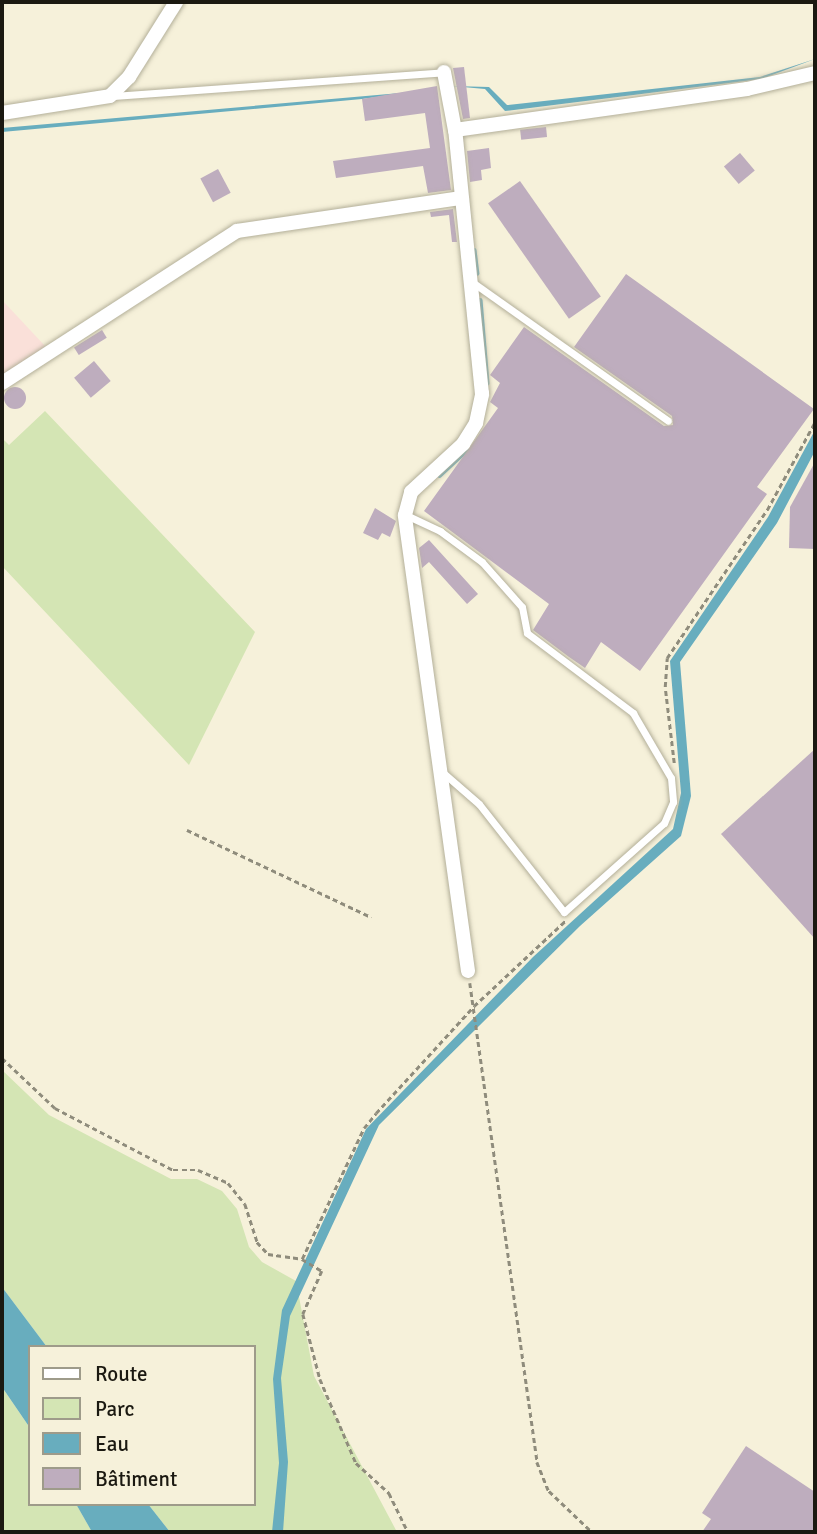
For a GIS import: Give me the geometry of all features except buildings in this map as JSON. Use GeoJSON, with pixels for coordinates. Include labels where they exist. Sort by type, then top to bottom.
{"type":"FeatureCollection","features":[{"type":"Feature","properties":{"kind":"street"},"geometry":{"type":"LineString","coordinates":[[2,113],[110,96],[129,78],[176,2]]}},
{"type":"Feature","properties":{"kind":"street"},"geometry":{"type":"LineString","coordinates":[[444,72],[454,130],[482,384],[476,423],[450,460],[411,492],[405,515],[468,971]]}},
{"type":"Feature","properties":{"kind":"street"},"geometry":{"type":"LineString","coordinates":[[454,130],[747,89],[815,73]]}},
{"type":"Feature","properties":{"kind":"street"},"geometry":{"type":"LineString","coordinates":[[2,383],[237,230],[460,198]]}},
{"type":"Feature","properties":{"kind":"lane"},"geometry":{"type":"LineString","coordinates":[[110,96],[444,72]]}},
{"type":"Feature","properties":{"kind":"lane"},"geometry":{"type":"LineString","coordinates":[[471,281],[668,421]]}},
{"type":"Feature","properties":{"kind":"lane"},"geometry":{"type":"LineString","coordinates":[[405,515],[440,531],[482,562],[522,607],[527,633],[633,713],[671,778],[673,802],[664,823],[564,912],[479,804],[439,769]]}},
{"type":"Feature","properties":{"kind":"path"},"geometry":{"type":"LineString","coordinates":[[674,764],[664,687],[667,658],[767,510],[815,422]]}},
{"type":"Feature","properties":{"kind":"path"},"geometry":{"type":"LineString","coordinates":[[187,830],[371,917]]}},
{"type":"Feature","properties":{"kind":"path"},"geometry":{"type":"LineString","coordinates":[[302,1259],[364,1128],[474,1006],[570,916]]}},
{"type":"Feature","properties":{"kind":"path"},"geometry":{"type":"LineString","coordinates":[[468,971],[537,1462],[549,1491],[592,1532]]}},
{"type":"Feature","properties":{"kind":"path"},"geometry":{"type":"LineString","coordinates":[[2,1058],[55,1108],[173,1170],[198,1170],[228,1183],[245,1204],[257,1242],[268,1254],[302,1259],[322,1271],[303,1314],[320,1379],[356,1463],[389,1493],[408,1532]]}},
{"type":"Feature","properties":{"kind":"shaded area"},"geometry":{"type":"Polygon","coordinates":[[[2,300],[46,347],[2,375],[2,300]]]}},
{"type":"Feature","properties":{"kind":"green space"},"geometry":{"type":"Polygon","coordinates":[[[45,411],[255,632],[189,765],[2,566],[2,438],[9,445],[45,411]]]}},
{"type":"Feature","properties":{"kind":"green space"},"geometry":{"type":"Polygon","coordinates":[[[2,1070],[49,1115],[171,1179],[197,1179],[222,1191],[237,1209],[249,1247],[262,1262],[296,1281],[314,1376],[397,1532],[170,1532],[150,1506],[256,1506],[256,1345],[46,1345],[2,1287],[2,1070]]]}},
{"type":"Feature","properties":{"kind":"green space"},"geometry":{"type":"Polygon","coordinates":[[[2,1387],[28,1425],[28,1506],[77,1506],[92,1532],[2,1532],[2,1387]]]}},
{"type":"Feature","properties":{"kind":"water"},"geometry":{"type":"Polygon","coordinates":[[[815,59],[761,79],[505,111],[485,89],[452,86],[489,87],[507,105],[760,77],[815,59]]]}},
{"type":"Feature","properties":{"kind":"water"},"geometry":{"type":"Polygon","coordinates":[[[423,91],[362,99],[2,132],[2,128],[423,91]]]}},
{"type":"Feature","properties":{"kind":"water"},"geometry":{"type":"Polygon","coordinates":[[[815,430],[815,451],[777,523],[680,662],[691,796],[681,836],[580,926],[379,1125],[290,1316],[281,1378],[288,1462],[283,1532],[272,1532],[279,1463],[273,1379],[282,1310],[366,1129],[533,957],[673,829],[681,793],[670,661],[768,517],[815,430]]]}},
{"type":"Feature","properties":{"kind":"water"},"geometry":{"type":"Polygon","coordinates":[[[2,1287],[46,1345],[28,1345],[28,1425],[2,1387],[2,1287]]]}},
{"type":"Feature","properties":{"kind":"water"},"geometry":{"type":"Polygon","coordinates":[[[77,1506],[150,1506],[170,1532],[92,1532],[77,1506]]]}},
{"type":"Feature","properties":{"kind":"waterway"},"geometry":{"type":"LineString","coordinates":[[474,250],[477,273]]}},
{"type":"Feature","properties":{"kind":"waterway"},"geometry":{"type":"LineString","coordinates":[[480,300],[487,383]]}},
{"type":"Feature","properties":{"kind":"waterway"},"geometry":{"type":"LineString","coordinates":[[439,475],[466,450]]}}]}
